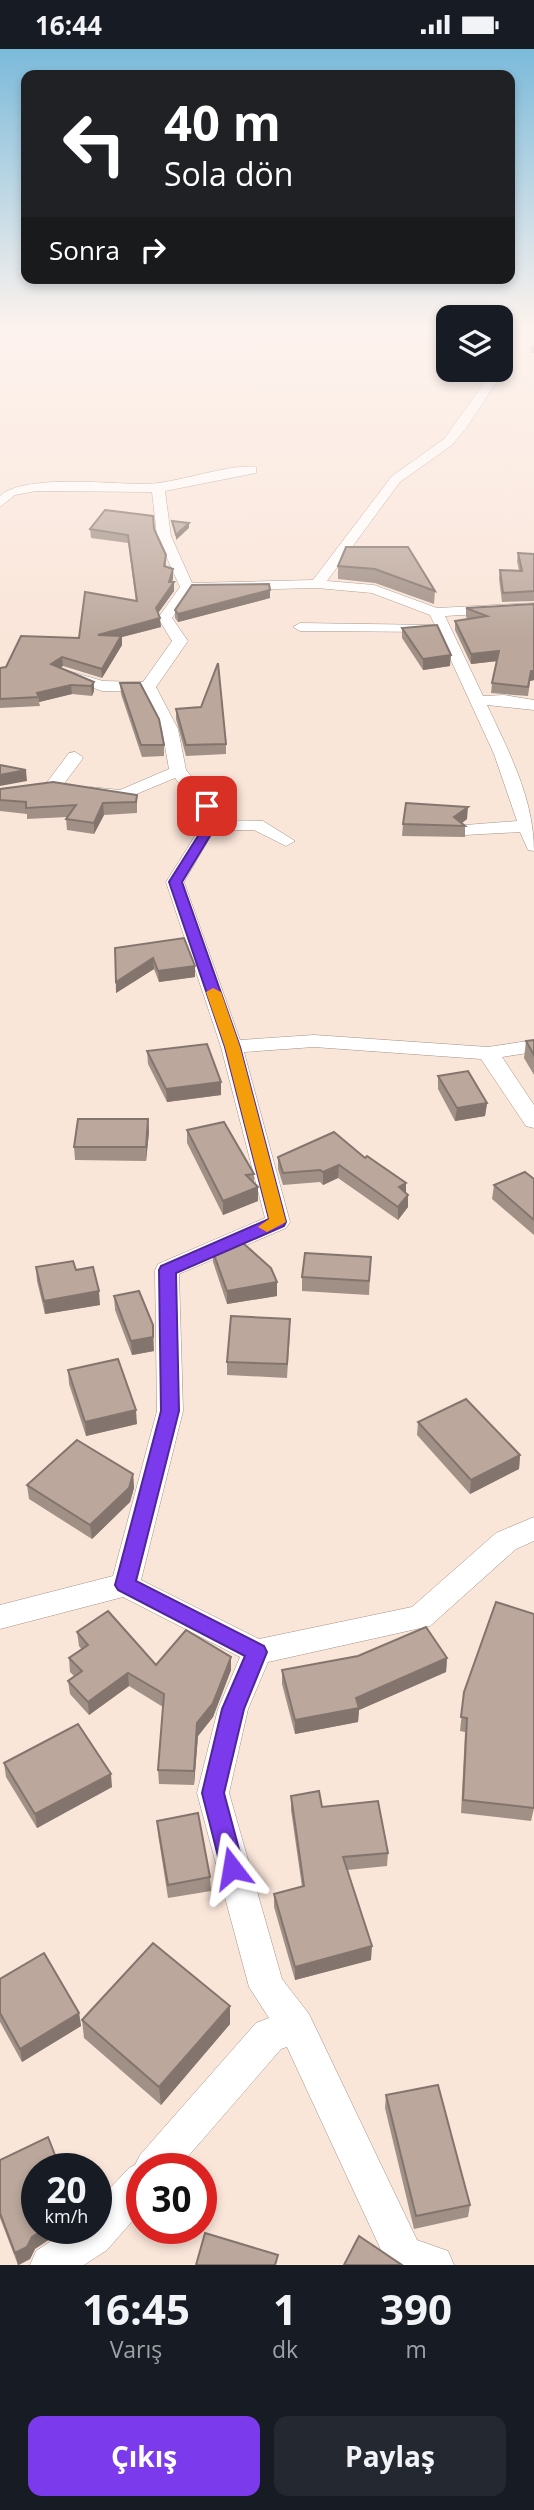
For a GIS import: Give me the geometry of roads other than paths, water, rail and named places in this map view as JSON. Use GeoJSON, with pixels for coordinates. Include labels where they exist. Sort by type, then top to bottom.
{"type":"FeatureCollection","features":[{"type":"Feature","properties":{"kind":"street"},"geometry":{"type":"LineString","coordinates":[[317,584],[396,479],[455,433]]}},
{"type":"Feature","properties":{"kind":"street"},"geometry":{"type":"LineString","coordinates":[[0,503],[11,492],[36,487],[158,488],[252,470]]}},
{"type":"Feature","properties":{"kind":"street"},"geometry":{"type":"LineString","coordinates":[[158,488],[164,536],[187,587]]}},
{"type":"Feature","properties":{"kind":"street"},"geometry":{"type":"LineString","coordinates":[[187,587],[317,584],[374,589],[436,612],[534,607]]}},
{"type":"Feature","properties":{"kind":"street"},"geometry":{"type":"LineString","coordinates":[[148,687],[180,641],[165,618],[187,587]]}},
{"type":"Feature","properties":{"kind":"street"},"geometry":{"type":"LineString","coordinates":[[436,612],[460,661],[475,701],[502,754],[534,846]]}},
{"type":"Feature","properties":{"kind":"street"},"geometry":{"type":"LineString","coordinates":[[300,627],[442,629]]}},
{"type":"Feature","properties":{"kind":"street"},"geometry":{"type":"LineString","coordinates":[[62,674],[102,686],[148,687]]}},
{"type":"Feature","properties":{"kind":"street"},"geometry":{"type":"LineString","coordinates":[[125,1585],[170,1411],[167,1270],[278,1222],[232,1047],[176,882],[204,836],[207,806],[178,771],[170,729],[148,687]]}},
{"type":"Feature","properties":{"kind":"street"},"geometry":{"type":"LineString","coordinates":[[475,701],[504,700],[534,705]]}},
{"type":"Feature","properties":{"kind":"street"},"geometry":{"type":"LineString","coordinates":[[75,757],[61,787],[122,795],[178,771]]}},
{"type":"Feature","properties":{"kind":"street"},"geometry":{"type":"LineString","coordinates":[[204,825],[257,825],[286,841]]}},
{"type":"Feature","properties":{"kind":"street"},"geometry":{"type":"LineString","coordinates":[[465,830],[527,825]]}},
{"type":"Feature","properties":{"kind":"street"},"geometry":{"type":"LineString","coordinates":[[232,1047],[314,1041],[488,1053],[534,1047]]}},
{"type":"Feature","properties":{"kind":"street"},"geometry":{"type":"LineString","coordinates":[[488,1053],[534,1121]]}},
{"type":"Feature","properties":{"kind":"street"},"geometry":{"type":"LineString","coordinates":[[0,1617],[125,1585],[257,1652],[420,1617],[506,1541],[534,1528]]}},
{"type":"Feature","properties":{"kind":"street"},"geometry":{"type":"LineString","coordinates":[[257,1652],[233,1709],[213,1793],[267,1987],[296,2026],[404,2255],[434,2265]]}},
{"type":"Feature","properties":{"kind":"street"},"geometry":{"type":"LineString","coordinates":[[166,2153],[269,2036],[296,2026]]}},
{"type":"Feature","properties":{"kind":"street"},"geometry":{"type":"LineString","coordinates":[[59,2262],[93,2236],[126,2199]]}}]}
